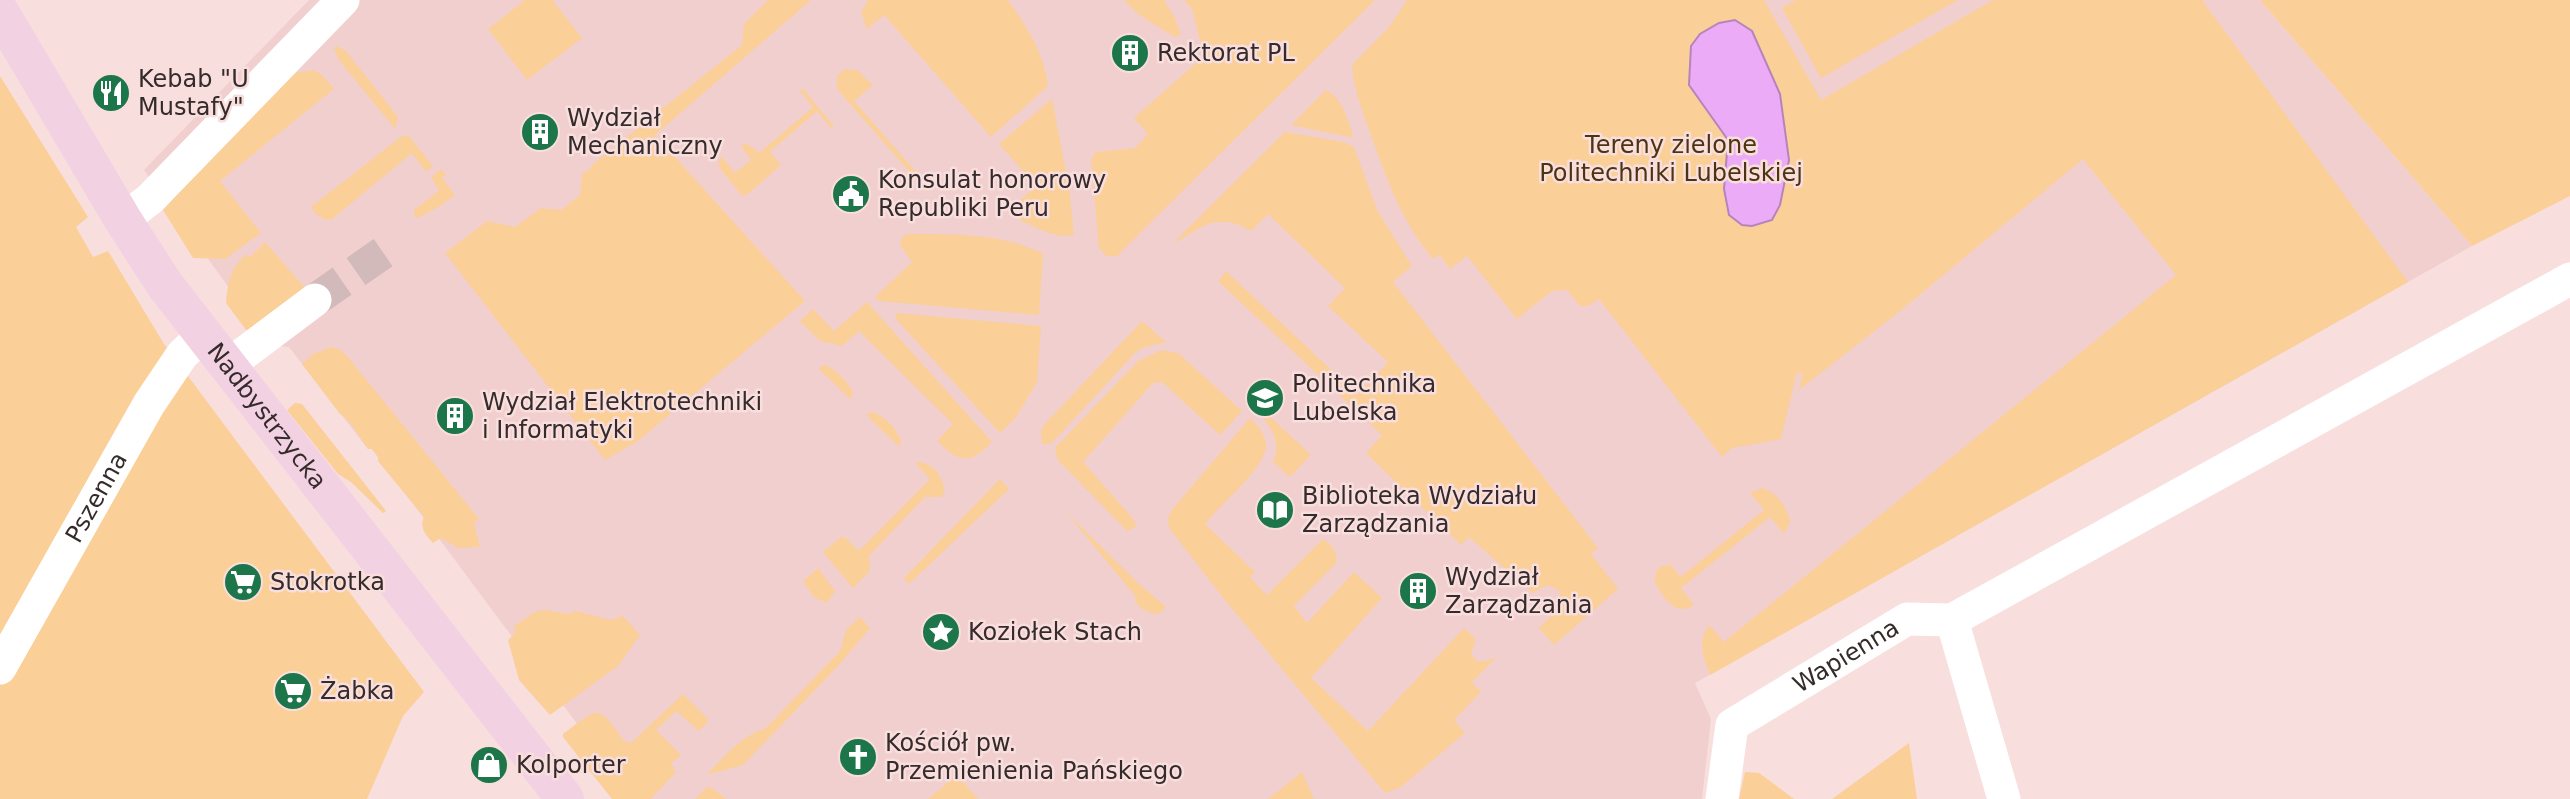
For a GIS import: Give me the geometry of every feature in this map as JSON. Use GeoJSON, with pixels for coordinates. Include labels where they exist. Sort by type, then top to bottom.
{"type":"FeatureCollection","features":[{"type":"Feature","properties":{"kind":"street"},"geometry":{"type":"LineString","coordinates":[[123,220],[150,199],[343,0]]}},
{"type":"Feature","properties":{"kind":"street","name":"Nadbystrzycka"},"geometry":{"type":"LineString","coordinates":[[0,12],[123,220],[165,285],[565,799]]}},
{"type":"Feature","properties":{"kind":"street"},"geometry":{"type":"LineString","coordinates":[[2004,799],[1952,621],[2570,279]]}},
{"type":"Feature","properties":{"kind":"street"},"geometry":{"type":"LineString","coordinates":[[227,366],[316,300]]}},
{"type":"Feature","properties":{"kind":"street","name":"Pszenna"},"geometry":{"type":"LineString","coordinates":[[0,668],[149,404],[181,355],[203,335]]}},
{"type":"Feature","properties":{"kind":"street","name":"Wapienna"},"geometry":{"type":"LineString","coordinates":[[1722,799],[1732,725],[1907,619],[1952,621]]}},
{"type":"Feature","properties":{"kind":"shaded area","name":"Politechnika Lubelska"},"geometry":{"type":"Polygon","coordinates":[[[309,0],[2260,0],[2472,246],[1695,683],[1711,719],[1702,799],[633,799],[405,493],[378,461],[372,449],[368,449],[289,347],[270,345],[144,170],[309,0]]]}},
{"type":"Feature","properties":{"kind":"shaded area"},"geometry":{"type":"Polygon","coordinates":[[[1735,20],[1752,31],[1780,94],[1789,160],[1780,205],[1772,220],[1752,226],[1742,225],[1729,215],[1724,189],[1728,140],[1689,85],[1691,46],[1700,34],[1719,23],[1735,20]]]}},
{"type":"Feature","properties":{"kind":"green space"},"geometry":{"type":"Polygon","coordinates":[[[525,0],[552,0],[582,38],[527,80],[488,29],[525,0]]]}},
{"type":"Feature","properties":{"kind":"green space"},"geometry":{"type":"Polygon","coordinates":[[[768,0],[811,0],[655,135],[805,301],[638,441],[605,460],[445,253],[487,221],[515,227],[541,208],[561,210],[580,195],[582,174],[742,45],[744,24],[768,0]]]}},
{"type":"Feature","properties":{"kind":"green space"},"geometry":{"type":"Polygon","coordinates":[[[868,0],[1008,0],[1039,51],[1048,86],[991,137],[884,15],[867,29],[861,12],[868,0]]]}},
{"type":"Feature","properties":{"kind":"green space"},"geometry":{"type":"Polygon","coordinates":[[[1124,0],[1164,0],[1181,34],[1175,37],[1142,16],[1124,0]]]}},
{"type":"Feature","properties":{"kind":"green space"},"geometry":{"type":"Polygon","coordinates":[[[1184,0],[1375,0],[1117,256],[1106,256],[1099,248],[1091,159],[1096,152],[1135,148],[1148,134],[1134,118],[1204,56],[1192,9],[1184,0]]]}},
{"type":"Feature","properties":{"kind":"green space","name":"Tereny zielone Politechniki Lubelskiej"},"geometry":{"type":"Polygon","coordinates":[[[1407,0],[1764,0],[1821,100],[1993,0],[2202,0],[2408,282],[1710,675],[1703,656],[1702,643],[1709,625],[1724,642],[2176,275],[2083,159],[1899,312],[1799,390],[1802,373],[1797,372],[1781,439],[1732,448],[1722,457],[1599,299],[1588,306],[1580,306],[1567,290],[1552,291],[1517,319],[1467,256],[1450,269],[1440,255],[1433,259],[1422,245],[1404,216],[1384,171],[1359,102],[1352,65],[1389,27],[1407,0]]]}},
{"type":"Feature","properties":{"kind":"green space"},"geometry":{"type":"Polygon","coordinates":[[[1796,0],[1958,0],[1821,78],[1782,8],[1796,0]]]}},
{"type":"Feature","properties":{"kind":"green space"},"geometry":{"type":"Polygon","coordinates":[[[2260,0],[2570,0],[2570,196],[2472,246],[2260,0]]]}},
{"type":"Feature","properties":{"kind":"green space"},"geometry":{"type":"Polygon","coordinates":[[[337,46],[346,51],[398,117],[395,129],[338,59],[334,48],[337,46]]]}},
{"type":"Feature","properties":{"kind":"green space"},"geometry":{"type":"Polygon","coordinates":[[[845,69],[857,70],[873,85],[854,101],[931,189],[927,192],[837,89],[837,76],[845,69]]]}},
{"type":"Feature","properties":{"kind":"green space"},"geometry":{"type":"Polygon","coordinates":[[[312,70],[321,74],[334,89],[220,181],[261,233],[225,259],[193,258],[163,210],[291,74],[312,70]]]}},
{"type":"Feature","properties":{"kind":"green space"},"geometry":{"type":"Polygon","coordinates":[[[0,76],[88,217],[76,227],[93,257],[108,251],[164,344],[424,692],[403,716],[367,799],[0,799],[0,76]]]}},
{"type":"Feature","properties":{"kind":"green space"},"geometry":{"type":"Polygon","coordinates":[[[803,89],[834,126],[831,128],[817,111],[770,152],[781,165],[748,194],[742,196],[719,167],[719,159],[722,157],[735,173],[751,160],[742,144],[749,145],[759,153],[813,107],[799,90],[803,89]]]}},
{"type":"Feature","properties":{"kind":"green space"},"geometry":{"type":"Polygon","coordinates":[[[1326,90],[1341,104],[1354,138],[1291,125],[1326,90]]]}},
{"type":"Feature","properties":{"kind":"green space"},"geometry":{"type":"Polygon","coordinates":[[[1052,99],[1069,187],[1074,235],[1067,236],[1040,230],[1021,221],[1017,212],[1018,202],[1036,186],[999,144],[1052,99]]]}},
{"type":"Feature","properties":{"kind":"green space"},"geometry":{"type":"Polygon","coordinates":[[[1285,132],[1344,142],[1354,147],[1377,210],[1412,266],[1393,282],[1598,548],[1591,554],[1618,589],[1554,645],[1539,628],[1558,607],[1559,590],[1547,585],[1533,593],[1469,537],[1461,545],[1366,453],[1382,435],[1218,281],[1226,271],[1358,395],[1388,362],[1328,306],[1345,288],[1268,214],[1251,231],[1229,222],[1215,222],[1200,227],[1173,243],[1285,132]]]}},
{"type":"Feature","properties":{"kind":"green space"},"geometry":{"type":"Polygon","coordinates":[[[402,136],[409,136],[433,166],[426,172],[412,153],[331,220],[321,218],[315,212],[311,207],[402,136]]]}},
{"type":"Feature","properties":{"kind":"green space"},"geometry":{"type":"Polygon","coordinates":[[[441,169],[446,174],[442,178],[455,195],[417,218],[414,216],[414,210],[439,191],[431,177],[441,169]]]}},
{"type":"Feature","properties":{"kind":"green space"},"geometry":{"type":"Polygon","coordinates":[[[907,234],[994,238],[1043,254],[1039,315],[879,301],[875,297],[912,262],[900,245],[901,239],[907,234]]]}},
{"type":"Feature","properties":{"kind":"green space"},"geometry":{"type":"Polygon","coordinates":[[[265,242],[306,289],[247,331],[226,303],[229,282],[241,259],[247,254],[250,257],[265,242]]]}},
{"type":"Feature","properties":{"kind":"green space"},"geometry":{"type":"Polygon","coordinates":[[[867,302],[992,442],[977,455],[971,458],[958,457],[937,441],[953,424],[859,331],[842,346],[820,341],[800,321],[813,309],[834,331],[867,302]]]}},
{"type":"Feature","properties":{"kind":"green space"},"geometry":{"type":"Polygon","coordinates":[[[897,313],[1041,326],[1037,382],[1016,417],[1000,433],[895,318],[897,313]]]}},
{"type":"Feature","properties":{"kind":"green space"},"geometry":{"type":"Polygon","coordinates":[[[1142,321],[1166,342],[1142,348],[1135,353],[1051,444],[1042,444],[1043,426],[1142,321]]]}},
{"type":"Feature","properties":{"kind":"green space"},"geometry":{"type":"Polygon","coordinates":[[[332,347],[347,356],[479,519],[474,523],[480,547],[458,548],[441,538],[433,543],[428,537],[423,528],[424,517],[302,364],[313,354],[332,347]]]}},
{"type":"Feature","properties":{"kind":"green space"},"geometry":{"type":"Polygon","coordinates":[[[1162,350],[1178,353],[1242,411],[1220,435],[1162,382],[1153,383],[1083,462],[1134,520],[1136,527],[1127,531],[1057,459],[1055,448],[1138,361],[1162,350]]]}},
{"type":"Feature","properties":{"kind":"green space"},"geometry":{"type":"Polygon","coordinates":[[[825,365],[846,381],[853,394],[850,399],[818,368],[825,365]]]}},
{"type":"Feature","properties":{"kind":"green space"},"geometry":{"type":"Polygon","coordinates":[[[295,403],[302,404],[386,511],[383,513],[351,482],[338,474],[287,410],[295,403]]]}},
{"type":"Feature","properties":{"kind":"green space"},"geometry":{"type":"Polygon","coordinates":[[[873,412],[894,429],[900,438],[901,443],[898,446],[866,415],[873,412]]]}},
{"type":"Feature","properties":{"kind":"green space"},"geometry":{"type":"Polygon","coordinates":[[[1266,413],[1311,455],[1290,477],[1273,462],[1276,443],[1262,417],[1266,413]]]}},
{"type":"Feature","properties":{"kind":"green space"},"geometry":{"type":"Polygon","coordinates":[[[1250,418],[1265,438],[1264,455],[1250,476],[1205,524],[1255,572],[1250,577],[1267,595],[1323,539],[1329,544],[1335,552],[1336,563],[1294,606],[1307,623],[1354,572],[1382,598],[1311,678],[1368,731],[1464,628],[1476,639],[1471,655],[1479,662],[1496,658],[1472,682],[1481,692],[1454,720],[1465,733],[1401,787],[1385,793],[1224,599],[1169,528],[1171,511],[1250,418]]]}},
{"type":"Feature","properties":{"kind":"green space"},"geometry":{"type":"Polygon","coordinates":[[[915,463],[930,466],[937,473],[945,493],[941,497],[925,497],[869,556],[870,571],[853,588],[823,552],[841,537],[846,538],[859,551],[930,479],[915,463]]]}},
{"type":"Feature","properties":{"kind":"green space"},"geometry":{"type":"Polygon","coordinates":[[[1000,479],[1009,489],[909,584],[904,578],[1000,479]]]}},
{"type":"Feature","properties":{"kind":"green space"},"geometry":{"type":"Polygon","coordinates":[[[1762,488],[1777,497],[1787,511],[1790,522],[1784,534],[1770,517],[1681,588],[1694,605],[1681,609],[1670,604],[1654,581],[1658,568],[1670,564],[1680,576],[1683,575],[1764,510],[1750,493],[1762,488]]]}},
{"type":"Feature","properties":{"kind":"green space"},"geometry":{"type":"Polygon","coordinates":[[[1066,512],[1166,607],[1159,614],[1142,609],[1135,601],[1136,597],[1066,512]]]}},
{"type":"Feature","properties":{"kind":"green space"},"geometry":{"type":"Polygon","coordinates":[[[818,568],[835,591],[827,603],[814,597],[803,581],[818,568]]]}},
{"type":"Feature","properties":{"kind":"green space"},"geometry":{"type":"Polygon","coordinates":[[[544,610],[569,614],[576,611],[610,620],[623,616],[640,635],[618,666],[550,715],[519,680],[508,640],[515,633],[514,626],[535,612],[544,610]]]}},
{"type":"Feature","properties":{"kind":"green space"},"geometry":{"type":"Polygon","coordinates":[[[860,617],[870,628],[839,665],[743,765],[707,775],[741,741],[766,728],[840,651],[846,630],[860,617]]]}},
{"type":"Feature","properties":{"kind":"green space"},"geometry":{"type":"Polygon","coordinates":[[[683,694],[709,720],[699,731],[676,711],[656,730],[681,755],[671,764],[676,772],[651,799],[612,799],[563,737],[563,734],[584,718],[597,713],[608,720],[624,741],[631,743],[683,694]]]}},
{"type":"Feature","properties":{"kind":"green space"},"geometry":{"type":"Polygon","coordinates":[[[1909,743],[1917,799],[1832,799],[1909,743]]]}},
{"type":"Feature","properties":{"kind":"green space"},"geometry":{"type":"Polygon","coordinates":[[[1302,772],[1314,799],[1268,799],[1302,772]]]}},
{"type":"Feature","properties":{"kind":"green space"},"geometry":{"type":"Polygon","coordinates":[[[1745,772],[1759,773],[1794,799],[1739,799],[1745,772]]]}},
{"type":"Feature","properties":{"kind":"green space"},"geometry":{"type":"Polygon","coordinates":[[[957,775],[978,799],[928,799],[957,775]]]}},
{"type":"Feature","properties":{"kind":"green space"},"geometry":{"type":"Polygon","coordinates":[[[707,787],[712,788],[726,799],[695,799],[707,787]]]}},
{"type":"Feature","properties":{"kind":"tunnel"},"geometry":{"type":"LineString","coordinates":[[315,300],[384,252]]}},
{"type":"Feature","properties":{"kind":"place","name":"Rektorat PL"},"geometry":{"type":"Point","coordinates":[1130,53]}},
{"type":"Feature","properties":{"kind":"place","name":"Kebab \"U Mustafy\""},"geometry":{"type":"Point","coordinates":[111,93]}},
{"type":"Feature","properties":{"kind":"place","name":"Wydział Mechaniczny"},"geometry":{"type":"Point","coordinates":[540,132]}},
{"type":"Feature","properties":{"kind":"place","name":"Konsulat honorowy Republiki Peru"},"geometry":{"type":"Point","coordinates":[851,194]}},
{"type":"Feature","properties":{"kind":"place","name":"Politechnika Lubelska"},"geometry":{"type":"Point","coordinates":[1265,398]}},
{"type":"Feature","properties":{"kind":"place","name":"Wydział Elektrotechniki i Informatyki"},"geometry":{"type":"Point","coordinates":[455,416]}},
{"type":"Feature","properties":{"kind":"place","name":"Biblioteka Wydziału Zarządzania"},"geometry":{"type":"Point","coordinates":[1275,510]}},
{"type":"Feature","properties":{"kind":"place","name":"Stokrotka"},"geometry":{"type":"Point","coordinates":[243,582]}},
{"type":"Feature","properties":{"kind":"place","name":"Wydział Zarządzania"},"geometry":{"type":"Point","coordinates":[1418,591]}},
{"type":"Feature","properties":{"kind":"place","name":"Koziołek Stach"},"geometry":{"type":"Point","coordinates":[941,632]}},
{"type":"Feature","properties":{"kind":"place","name":"Żabka"},"geometry":{"type":"Point","coordinates":[293,691]}},
{"type":"Feature","properties":{"kind":"place","name":"Kościół pw. Przemienienia Pańskiego"},"geometry":{"type":"Point","coordinates":[858,757]}},
{"type":"Feature","properties":{"kind":"place","name":"Kolporter"},"geometry":{"type":"Point","coordinates":[489,765]}}]}
